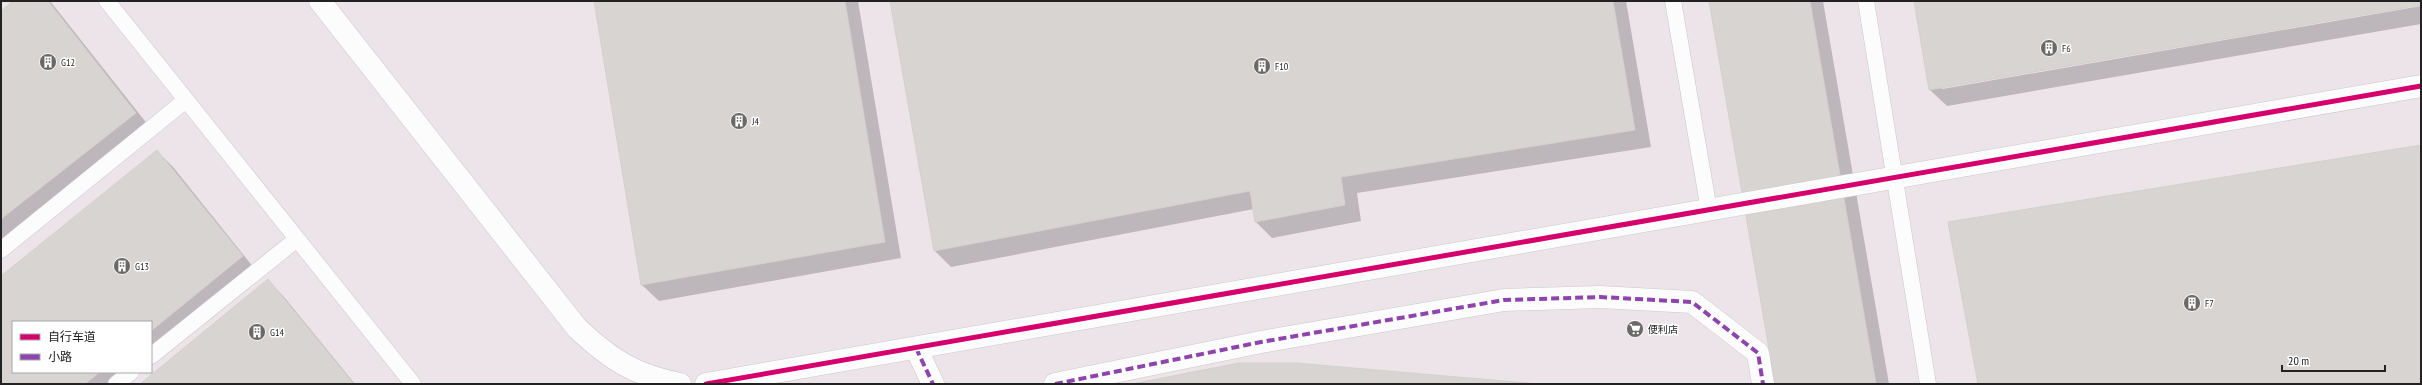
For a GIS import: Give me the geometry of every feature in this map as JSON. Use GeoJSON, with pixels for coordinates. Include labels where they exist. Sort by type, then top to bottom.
{"type":"FeatureCollection","features":[{"type":"Feature","properties":{"kind":"street"},"geometry":{"type":"LineString","coordinates":[[320,1],[577,328],[604,353],[629,368],[654,379],[680,384]]}},
{"type":"Feature","properties":{"kind":"street"},"geometry":{"type":"LineString","coordinates":[[706,384],[2421,86]]}},
{"type":"Feature","properties":{"kind":"street"},"geometry":{"type":"LineString","coordinates":[[1055,384],[1261,342],[1504,300],[1600,297],[1692,302],[1758,353],[1763,384]]}},
{"type":"Feature","properties":{"kind":"street"},"geometry":{"type":"LineString","coordinates":[[916,348],[933,384]]}},
{"type":"Feature","properties":{"kind":"lane"},"geometry":{"type":"LineString","coordinates":[[107,1],[413,384]]}},
{"type":"Feature","properties":{"kind":"lane"},"geometry":{"type":"LineString","coordinates":[[1673,1],[1709,210]]}},
{"type":"Feature","properties":{"kind":"lane"},"geometry":{"type":"LineString","coordinates":[[1866,1],[1928,384]]}},
{"type":"Feature","properties":{"kind":"lane"},"geometry":{"type":"LineString","coordinates":[[1,250],[186,100]]}},
{"type":"Feature","properties":{"kind":"lane"},"geometry":{"type":"LineString","coordinates":[[152,355],[297,239]]}},
{"type":"Feature","properties":{"kind":"lane"},"geometry":{"type":"LineString","coordinates":[[116,384],[130,373]]}},
{"type":"Feature","properties":{"kind":"shaded area"},"geometry":{"type":"Polygon","coordinates":[[[1,1],[2421,1],[2421,384],[1,384],[1,1]]]}},
{"type":"Feature","properties":{"kind":"building","name":"G12"},"geometry":{"type":"Polygon","coordinates":[[[13,1],[48,1],[136,113],[1,219],[1,11],[13,1]]]}},
{"type":"Feature","properties":{"kind":"building","name":"J4"},"geometry":{"type":"Polygon","coordinates":[[[594,1],[845,1],[885,242],[641,285],[594,1]]]}},
{"type":"Feature","properties":{"kind":"building","name":"F10"},"geometry":{"type":"Polygon","coordinates":[[[890,1],[1613,1],[1635,130],[1341,177],[1345,205],[1255,222],[1250,191],[934,251],[890,1]]]}},
{"type":"Feature","properties":{"kind":"building"},"geometry":{"type":"Polygon","coordinates":[[[1709,1],[1810,1],[1876,384],[1775,384],[1709,1]]]}},
{"type":"Feature","properties":{"kind":"building","name":"F6"},"geometry":{"type":"Polygon","coordinates":[[[1914,1],[2421,1],[2421,5],[1929,90],[1914,1]]]}},
{"type":"Feature","properties":{"kind":"building","name":"F7"},"geometry":{"type":"Polygon","coordinates":[[[2421,145],[2421,384],[1978,384],[1948,222],[2421,145]]]}},
{"type":"Feature","properties":{"kind":"building","name":"G13"},"geometry":{"type":"Polygon","coordinates":[[[157,150],[243,256],[152,330],[152,321],[12,321],[12,373],[99,373],[85,384],[1,384],[1,276],[157,150]]]}},
{"type":"Feature","properties":{"kind":"building","name":"G14"},"geometry":{"type":"Polygon","coordinates":[[[268,279],[354,384],[140,384],[268,279]]]}},
{"type":"Feature","properties":{"kind":"building"},"geometry":{"type":"Polygon","coordinates":[[[1239,363],[1296,363],[1538,384],[1132,384],[1239,363]]]}},
{"type":"Feature","properties":{"kind":"marked path"},"geometry":{"type":"LineString","coordinates":[[1055,384],[1261,342],[1504,300],[1600,297],[1692,302],[1758,353],[1763,384]]}},
{"type":"Feature","properties":{"kind":"marked path"},"geometry":{"type":"LineString","coordinates":[[916,348],[933,384]]}},
{"type":"Feature","properties":{"kind":"cycle path"},"geometry":{"type":"LineString","coordinates":[[706,384],[2421,86]]}},
{"type":"Feature","properties":{"kind":"place","name":"F6"},"geometry":{"type":"Point","coordinates":[2049,48]}},
{"type":"Feature","properties":{"kind":"place","name":"G12"},"geometry":{"type":"Point","coordinates":[48,62]}},
{"type":"Feature","properties":{"kind":"place","name":"F10"},"geometry":{"type":"Point","coordinates":[1262,66]}},
{"type":"Feature","properties":{"kind":"place","name":"J4"},"geometry":{"type":"Point","coordinates":[739,121]}},
{"type":"Feature","properties":{"kind":"place","name":"G13"},"geometry":{"type":"Point","coordinates":[122,266]}},
{"type":"Feature","properties":{"kind":"place","name":"F7"},"geometry":{"type":"Point","coordinates":[2192,303]}},
{"type":"Feature","properties":{"kind":"place","name":"便利店"},"geometry":{"type":"Point","coordinates":[1635,329]}},
{"type":"Feature","properties":{"kind":"place","name":"G14"},"geometry":{"type":"Point","coordinates":[257,332]}}]}
